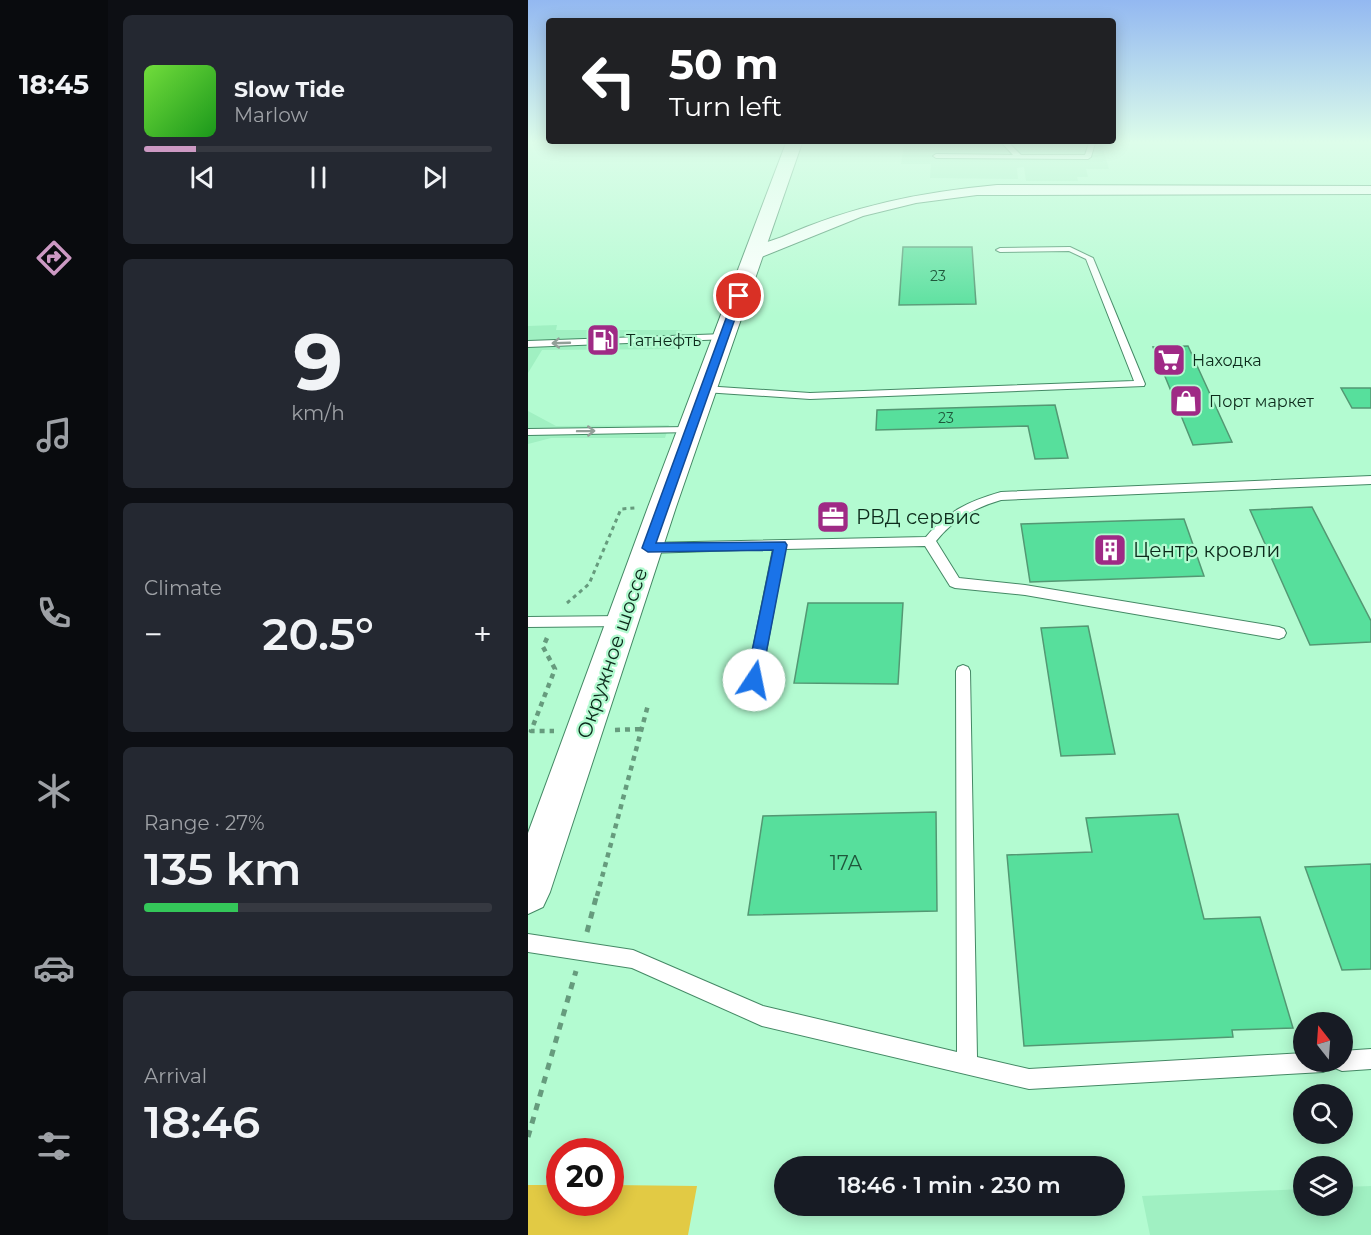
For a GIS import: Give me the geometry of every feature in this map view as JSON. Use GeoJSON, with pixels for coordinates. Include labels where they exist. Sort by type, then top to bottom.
{"type":"FeatureCollection","features":[{"type":"Feature","properties":{"kind":"street","name":"Окружное шоссе"},"geometry":{"type":"LineString","coordinates":[[529,885],[689,430],[725,337],[773,201]]}},
{"type":"Feature","properties":{"kind":"street"},"geometry":{"type":"LineString","coordinates":[[753,255],[839,219],[881,206],[911,201]]}},
{"type":"Feature","properties":{"kind":"lane"},"geometry":{"type":"LineString","coordinates":[[704,389],[810,396],[1140,384],[1089,258],[1070,249],[1000,250]]}},
{"type":"Feature","properties":{"kind":"lane"},"geometry":{"type":"LineString","coordinates":[[528,344],[725,337]]}},
{"type":"Feature","properties":{"kind":"lane"},"geometry":{"type":"LineString","coordinates":[[528,432],[689,430]]}},
{"type":"Feature","properties":{"kind":"lane"},"geometry":{"type":"LineString","coordinates":[[929,542],[946,520],[960,510],[1001,496],[1371,480]]}},
{"type":"Feature","properties":{"kind":"lane"},"geometry":{"type":"LineString","coordinates":[[648,548],[929,542]]}},
{"type":"Feature","properties":{"kind":"lane"},"geometry":{"type":"LineString","coordinates":[[929,542],[954,583],[1026,590],[1279,633]]}},
{"type":"Feature","properties":{"kind":"lane"},"geometry":{"type":"LineString","coordinates":[[754,680],[780,545]]}},
{"type":"Feature","properties":{"kind":"lane"},"geometry":{"type":"LineString","coordinates":[[528,622],[623,621]]}},
{"type":"Feature","properties":{"kind":"lane"},"geometry":{"type":"LineString","coordinates":[[963,671],[967,1064]]}},
{"type":"Feature","properties":{"kind":"lane"},"geometry":{"type":"LineString","coordinates":[[528,944],[633,959],[762,1016],[1029,1079],[1293,1064]]}},
{"type":"Feature","properties":{"kind":"lane"},"geometry":{"type":"LineString","coordinates":[[1353,1060],[1371,1059]]}},
{"type":"Feature","properties":{"kind":"path"},"geometry":{"type":"LineString","coordinates":[[528,1137],[582,952],[648,705]]}},
{"type":"Feature","properties":{"kind":"shaded area","name":"Татнефть"},"geometry":{"type":"Polygon","coordinates":[[[557,325],[556,330],[682,330],[675,349],[542,350],[528,373],[528,326],[557,325]]]}},
{"type":"Feature","properties":{"kind":"shaded area"},"geometry":{"type":"Polygon","coordinates":[[[528,411],[556,426],[669,425],[665,438],[551,438],[528,444],[528,411]]]}},
{"type":"Feature","properties":{"kind":"shaded area"},"geometry":{"type":"Polygon","coordinates":[[[528,1185],[546,1185],[546,1216],[624,1216],[624,1185],[697,1186],[688,1235],[528,1235],[528,1185]]]}},
{"type":"Feature","properties":{"kind":"shaded area"},"geometry":{"type":"Polygon","coordinates":[[[1371,1186],[1371,1235],[1150,1235],[1142,1196],[1293,1189],[1293,1216],[1353,1216],[1353,1187],[1371,1186]]]}},
{"type":"Feature","properties":{"kind":"building"},"geometry":{"type":"Polygon","coordinates":[[[903,247],[972,247],[976,304],[899,305],[903,247]]]}},
{"type":"Feature","properties":{"kind":"building"},"geometry":{"type":"Polygon","coordinates":[[[1188,346],[1232,442],[1193,445],[1153,347],[1188,346]]]}},
{"type":"Feature","properties":{"kind":"building"},"geometry":{"type":"Polygon","coordinates":[[[1341,388],[1371,388],[1371,408],[1352,408],[1341,388]]]}},
{"type":"Feature","properties":{"kind":"building"},"geometry":{"type":"Polygon","coordinates":[[[1055,405],[1068,458],[1035,459],[1028,426],[876,430],[877,410],[1055,405]]]}},
{"type":"Feature","properties":{"kind":"building"},"geometry":{"type":"Polygon","coordinates":[[[1312,507],[1371,621],[1371,642],[1310,645],[1250,510],[1312,507]]]}},
{"type":"Feature","properties":{"kind":"building","name":"Центр кровли"},"geometry":{"type":"Polygon","coordinates":[[[1184,519],[1204,576],[1030,582],[1021,524],[1184,519]]]}},
{"type":"Feature","properties":{"kind":"building"},"geometry":{"type":"Polygon","coordinates":[[[808,603],[903,603],[898,684],[794,683],[808,603]]]}},
{"type":"Feature","properties":{"kind":"building"},"geometry":{"type":"Polygon","coordinates":[[[1088,626],[1115,754],[1061,756],[1041,628],[1088,626]]]}},
{"type":"Feature","properties":{"kind":"building"},"geometry":{"type":"Polygon","coordinates":[[[936,812],[937,911],[748,915],[763,816],[936,812]]]}},
{"type":"Feature","properties":{"kind":"building"},"geometry":{"type":"Polygon","coordinates":[[[1178,814],[1204,919],[1260,917],[1293,1028],[1232,1030],[1233,1037],[1024,1046],[1007,855],[1092,852],[1086,818],[1178,814]]]}},
{"type":"Feature","properties":{"kind":"building"},"geometry":{"type":"Polygon","coordinates":[[[1371,864],[1371,969],[1342,970],[1305,867],[1371,864]]]}},
{"type":"Feature","properties":{"kind":"place","name":"Татнефть"},"geometry":{"type":"Point","coordinates":[603,340]}},
{"type":"Feature","properties":{"kind":"place","name":"Находка"},"geometry":{"type":"Point","coordinates":[1169,360]}},
{"type":"Feature","properties":{"kind":"place","name":"Порт маркет"},"geometry":{"type":"Point","coordinates":[1186,401]}},
{"type":"Feature","properties":{"kind":"place","name":"РВД сервис"},"geometry":{"type":"Point","coordinates":[833,517]}},
{"type":"Feature","properties":{"kind":"place","name":"Центр кровли"},"geometry":{"type":"Point","coordinates":[1110,550]}},
{"type":"Feature","properties":{"kind":"route"},"geometry":{"type":"LineString","coordinates":[[739,296],[648,548],[780,545],[754,680]]}}]}
